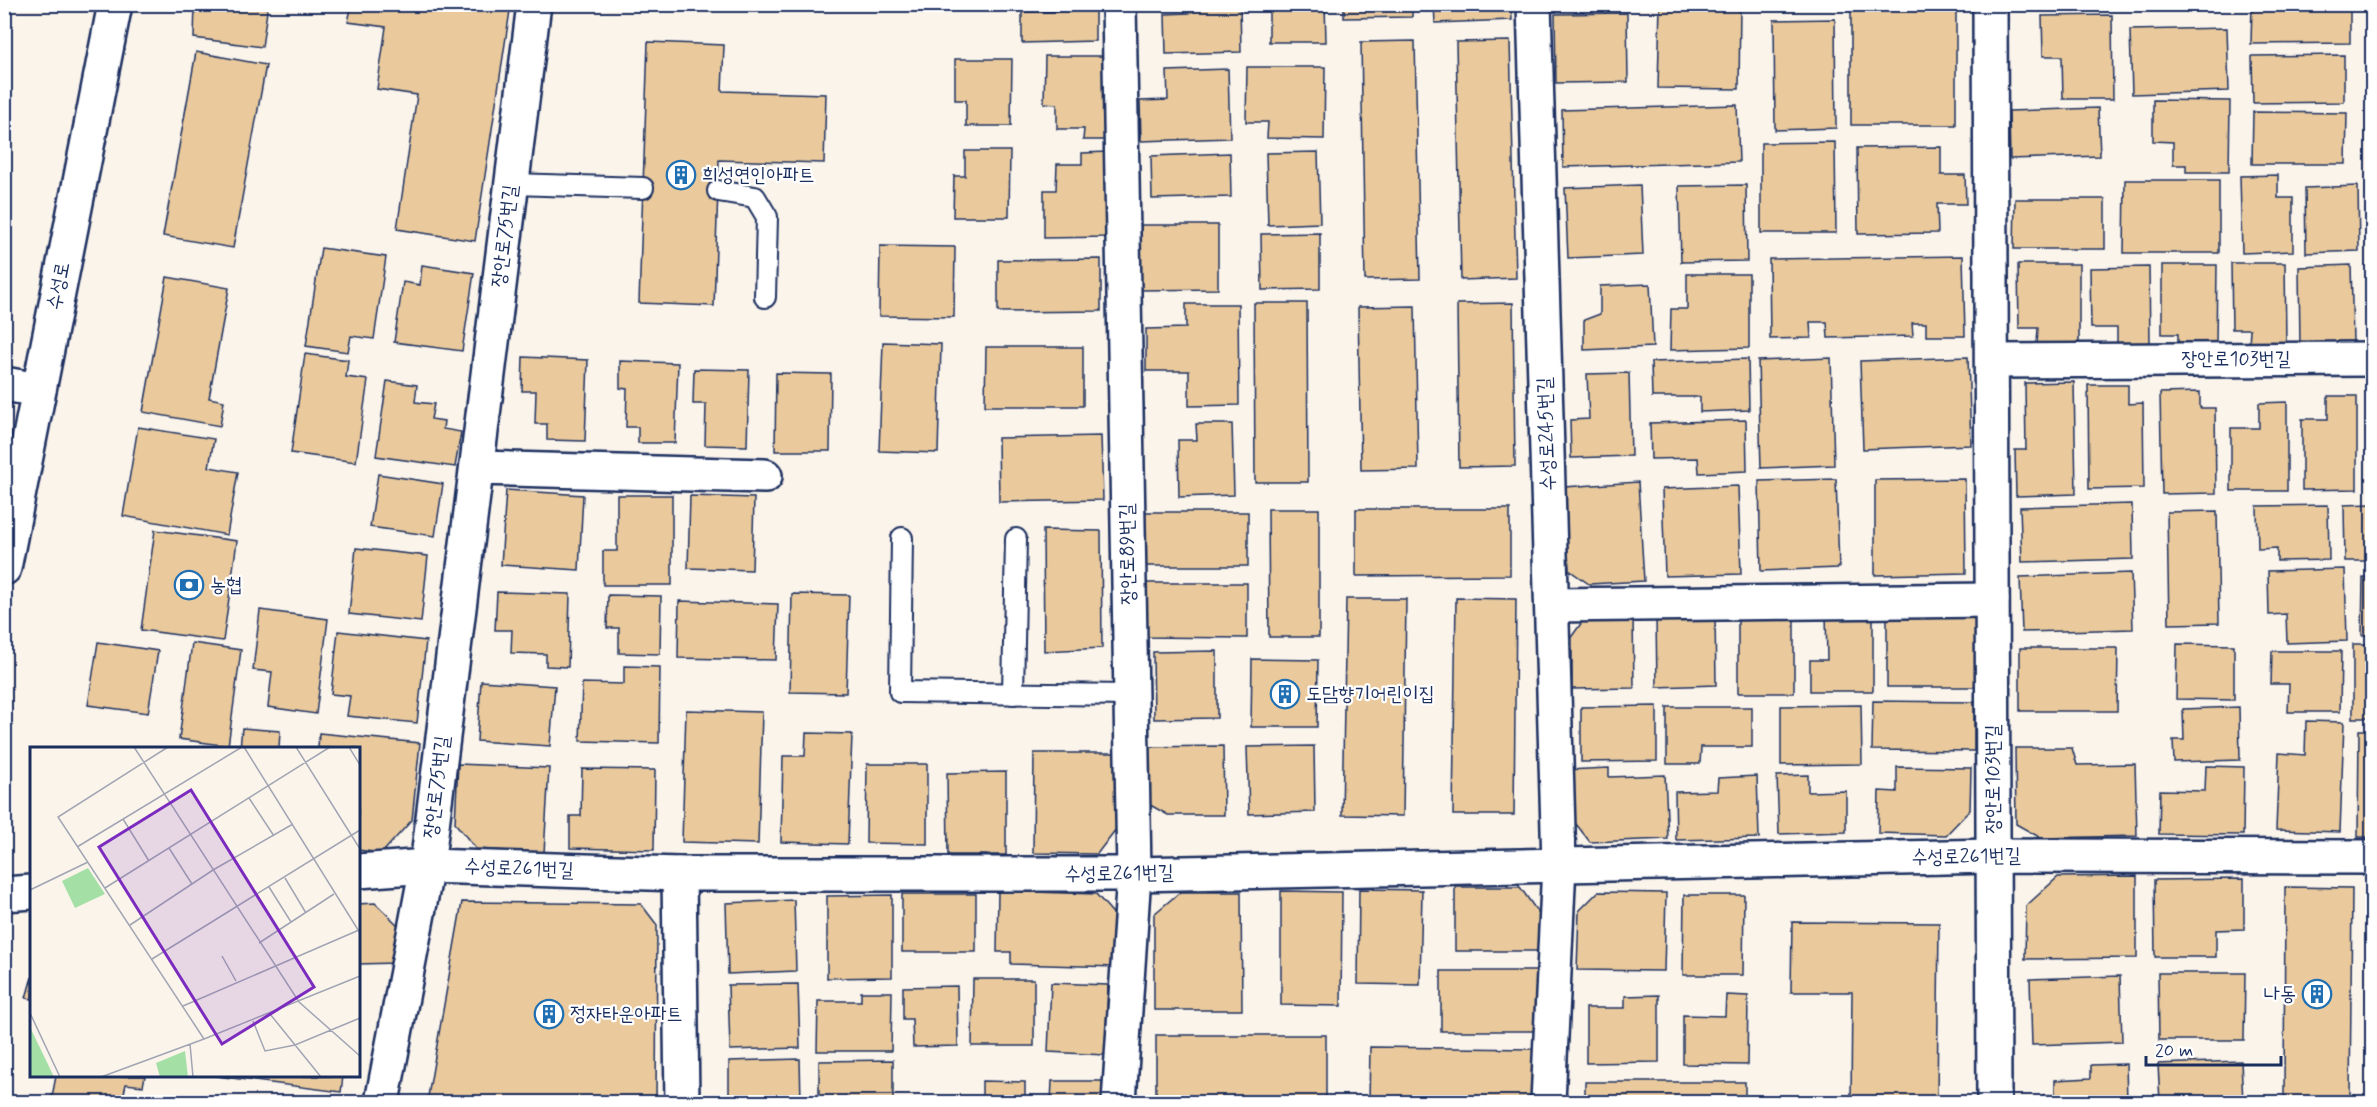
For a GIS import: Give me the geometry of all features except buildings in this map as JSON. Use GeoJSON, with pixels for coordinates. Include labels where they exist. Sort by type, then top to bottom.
{"type":"FeatureCollection","features":[{"type":"Feature","properties":{"kind":"street","name":"수성로"},"geometry":{"type":"LineString","coordinates":[[4,568],[115,4]]}},
{"type":"Feature","properties":{"kind":"street","name":"장안로75번길"},"geometry":{"type":"LineString","coordinates":[[382,1102],[427,866],[534,4]]}},
{"type":"Feature","properties":{"kind":"street","name":"장안로89번길"},"geometry":{"type":"LineString","coordinates":[[1119,4],[1134,874],[1119,1102]]}},
{"type":"Feature","properties":{"kind":"street","name":"수성로245번길"},"geometry":{"type":"LineString","coordinates":[[1534,4],[1559,864]]}},
{"type":"Feature","properties":{"kind":"street","name":"장안로103번길"},"geometry":{"type":"LineString","coordinates":[[1990,4],[1994,1102]]}},
{"type":"Feature","properties":{"kind":"street","name":"장안로103번길"},"geometry":{"type":"LineString","coordinates":[[1992,361],[2373,359]]}},
{"type":"Feature","properties":{"kind":"street"},"geometry":{"type":"LineString","coordinates":[[4,384],[39,390]]}},
{"type":"Feature","properties":{"kind":"street"},"geometry":{"type":"LineString","coordinates":[[477,468],[765,476]]}},
{"type":"Feature","properties":{"kind":"street"},"geometry":{"type":"LineString","coordinates":[[1552,605],[1992,600]]}},
{"type":"Feature","properties":{"kind":"street","name":"수성로261번길"},"geometry":{"type":"LineString","coordinates":[[360,871],[427,866],[679,874],[1134,874],[1993,856],[2373,856]]}},
{"type":"Feature","properties":{"kind":"street"},"geometry":{"type":"LineString","coordinates":[[1548,1102],[1559,864]]}},
{"type":"Feature","properties":{"kind":"street"},"geometry":{"type":"LineString","coordinates":[[679,874],[682,1102]]}},
{"type":"Feature","properties":{"kind":"street"},"geometry":{"type":"LineString","coordinates":[[4,894],[30,892]]}},
{"type":"Feature","properties":{"kind":"lane"},"geometry":{"type":"LineString","coordinates":[[512,184],[643,188]]}},
{"type":"Feature","properties":{"kind":"lane"},"geometry":{"type":"LineString","coordinates":[[718,191],[755,197],[767,217],[765,297]]}},
{"type":"Feature","properties":{"kind":"lane"},"geometry":{"type":"LineString","coordinates":[[903,538],[900,692],[1130,694]]}},
{"type":"Feature","properties":{"kind":"lane"},"geometry":{"type":"LineString","coordinates":[[1013,693],[1016,539]]}},
{"type":"Feature","properties":{"kind":"place","name":"희성연인아파트"},"geometry":{"type":"Point","coordinates":[681,175]}},
{"type":"Feature","properties":{"kind":"place","name":"농협"},"geometry":{"type":"Point","coordinates":[189,585]}},
{"type":"Feature","properties":{"kind":"place","name":"도담향기어린이집"},"geometry":{"type":"Point","coordinates":[1285,694]}},
{"type":"Feature","properties":{"kind":"place","name":"나동"},"geometry":{"type":"Point","coordinates":[2317,994]}},
{"type":"Feature","properties":{"kind":"place","name":"정자타운아파트"},"geometry":{"type":"Point","coordinates":[549,1014]}}]}
